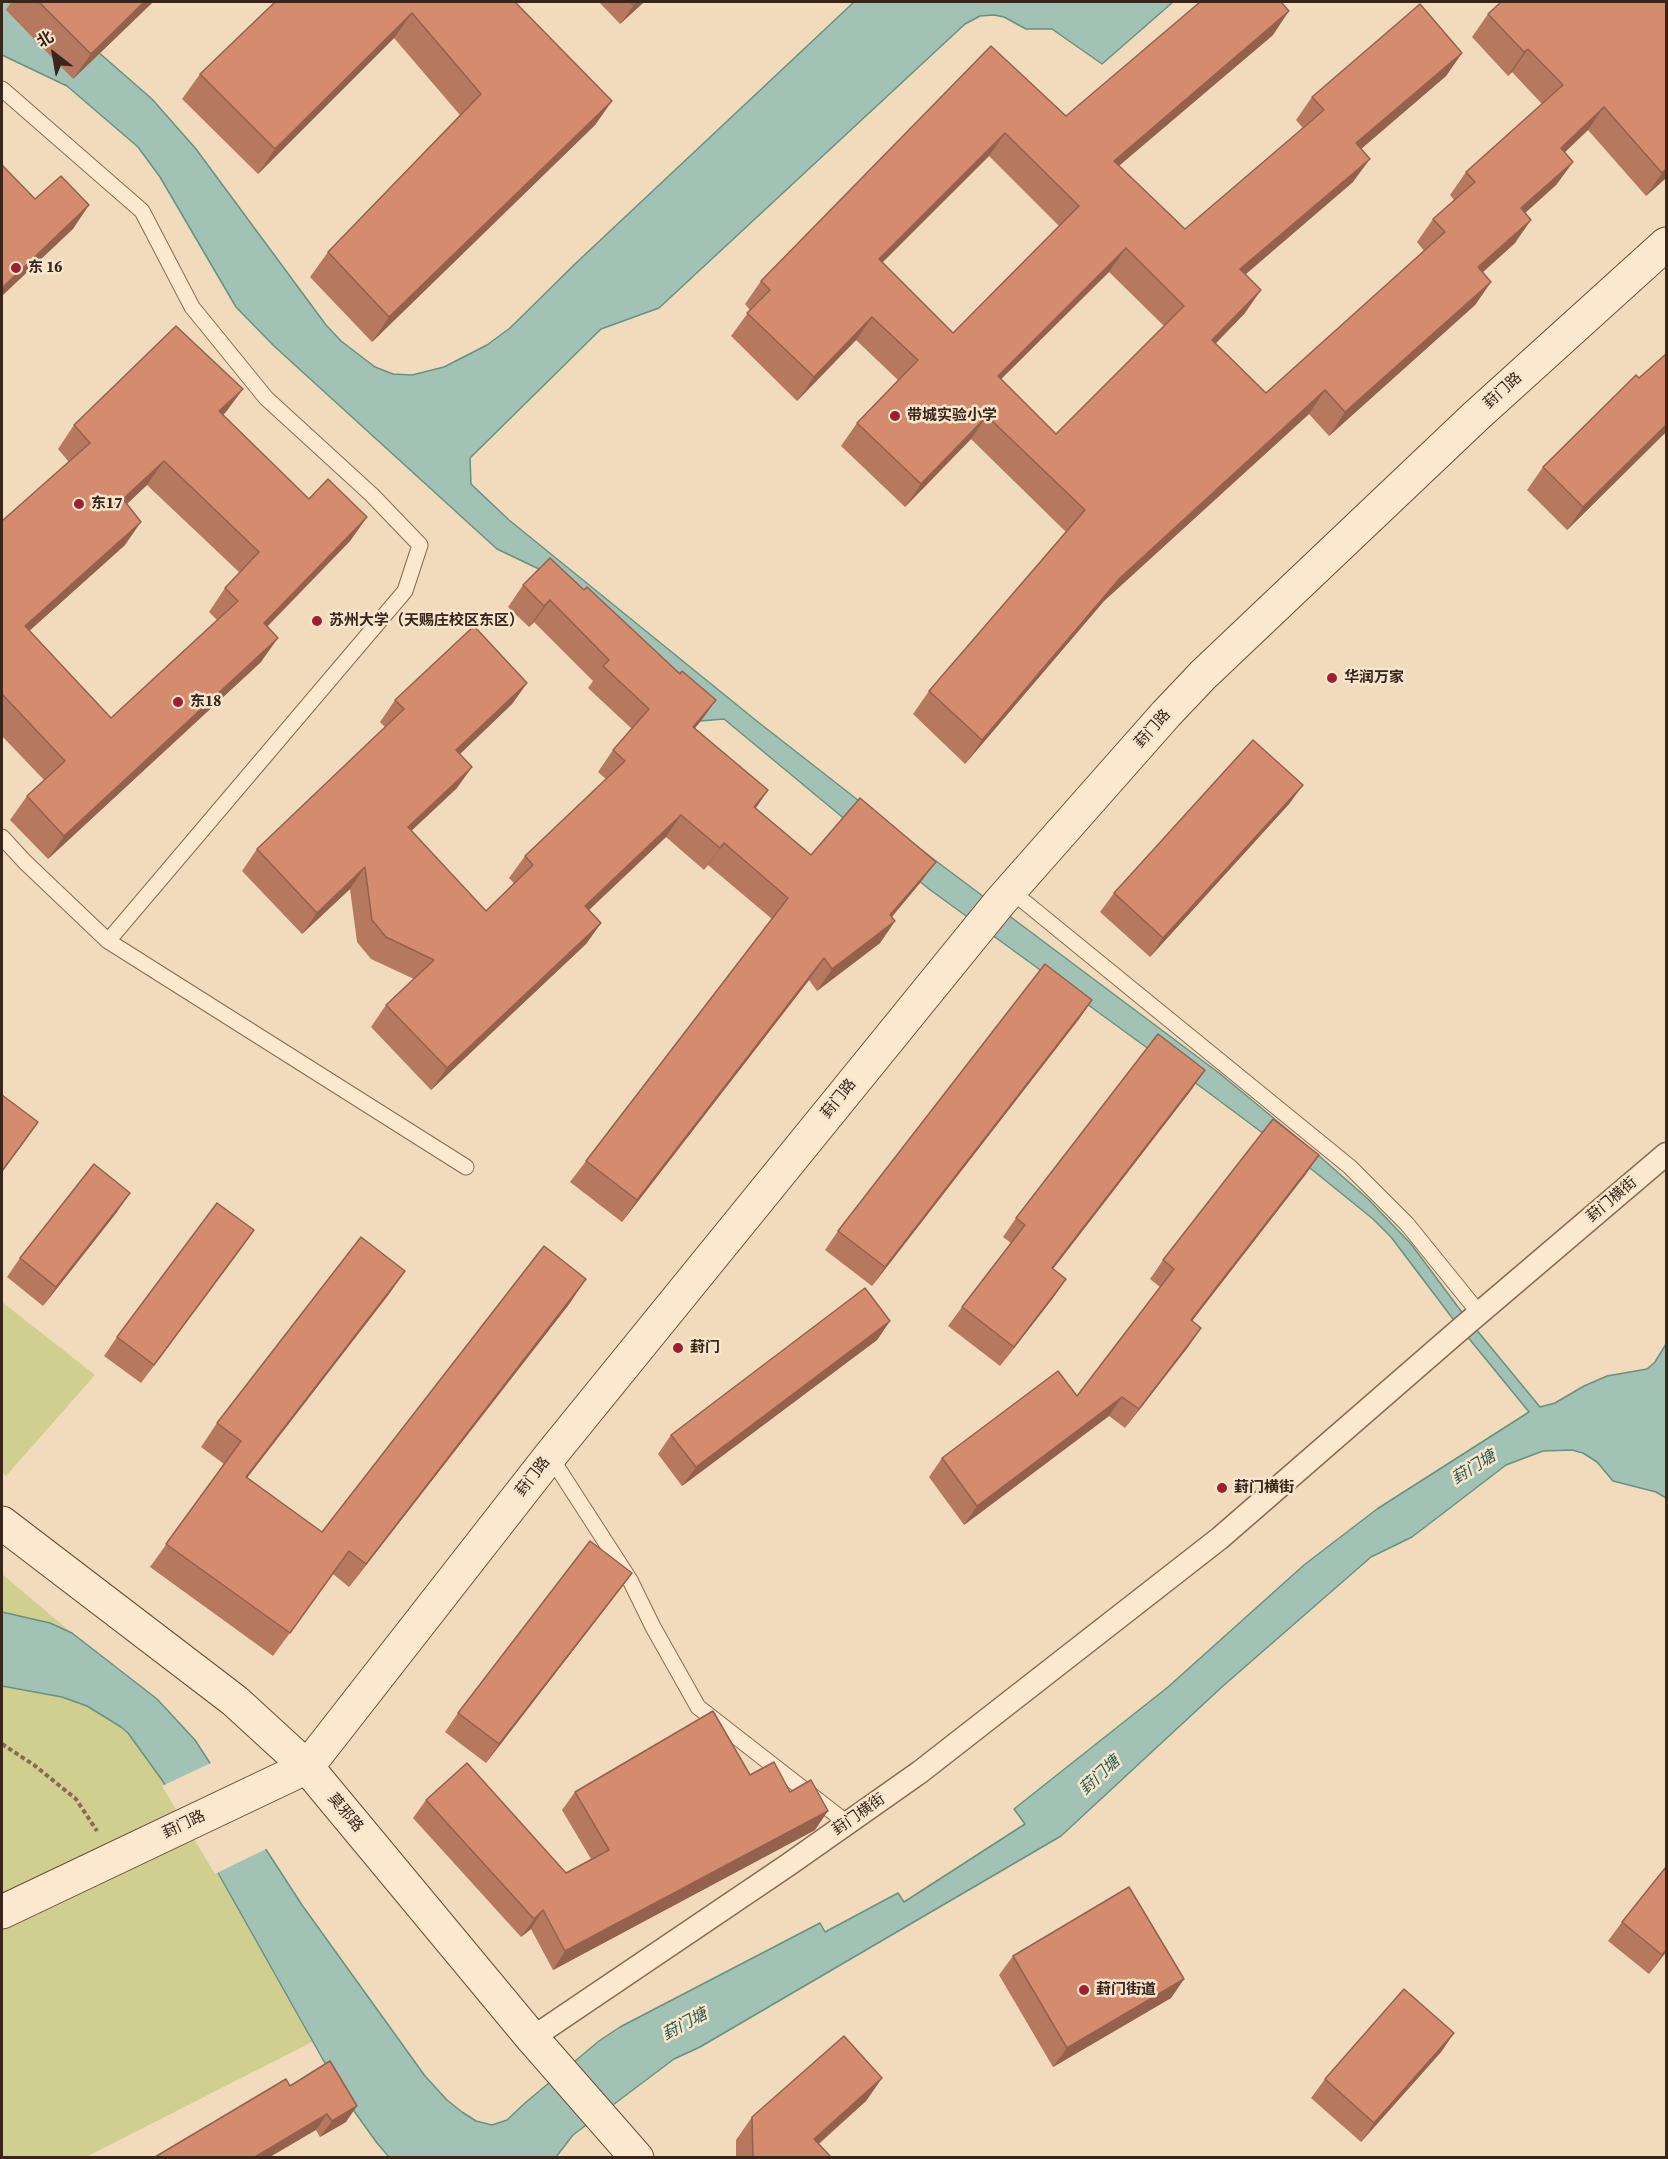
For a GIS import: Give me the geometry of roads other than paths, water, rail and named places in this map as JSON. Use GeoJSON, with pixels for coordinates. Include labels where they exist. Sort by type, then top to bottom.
{"type":"FeatureCollection","features":[{"type":"Feature","properties":{"kind":"main road","name":"葑门路"},"geometry":{"type":"LineString","coordinates":[[2,1912],[307,1767],[550,1456],[972,936],[1166,714],[1203,675],[1476,416],[1666,244]]}},
{"type":"Feature","properties":{"kind":"main road","name":"莫邪路"},"geometry":{"type":"LineString","coordinates":[[2,1522],[235,1701],[307,1767],[541,2048],[630,2150]]}},
{"type":"Feature","properties":{"kind":"street","name":"葑门横街"},"geometry":{"type":"LineString","coordinates":[[541,2048],[920,1772],[1220,1538],[1666,1154]]}},
{"type":"Feature","properties":{"kind":"lane"},"geometry":{"type":"LineString","coordinates":[[2,89],[142,211],[192,307],[266,398],[372,495],[420,545],[405,591],[108,941]]}},
{"type":"Feature","properties":{"kind":"lane"},"geometry":{"type":"LineString","coordinates":[[2,837],[24,862],[108,941],[466,1167]]}},
{"type":"Feature","properties":{"kind":"lane"},"geometry":{"type":"LineString","coordinates":[[1005,896],[1350,1167],[1407,1224],[1477,1315]]}},
{"type":"Feature","properties":{"kind":"lane"},"geometry":{"type":"LineString","coordinates":[[550,1456],[630,1580],[653,1627],[698,1707],[847,1823]]}},
{"type":"Feature","properties":{"kind":"water","name":"葑门塘"},"geometry":{"type":"Polygon","coordinates":[[[2,2],[26,2],[97,51],[152,99],[196,149],[326,325],[341,341],[375,367],[393,374],[412,375],[444,367],[487,345],[510,328],[854,2],[1173,2],[1102,64],[1052,29],[1026,29],[1004,17],[994,15],[980,16],[965,24],[659,308],[601,329],[470,458],[471,484],[509,520],[758,722],[936,861],[1219,1073],[1317,1154],[1368,1199],[1411,1244],[1461,1311],[1540,1407],[1555,1403],[1607,1376],[1647,1369],[1655,1362],[1666,1344],[1666,1498],[1656,1492],[1613,1481],[1597,1462],[1583,1453],[1572,1450],[1543,1451],[1506,1465],[1412,1537],[1371,1557],[1223,1686],[1061,1836],[700,2047],[674,2059],[573,2135],[556,2157],[389,2157],[344,2097],[208,1855],[162,1780],[128,1733],[87,1706],[62,1697],[2,1686],[2,1612],[50,1623],[72,1633],[157,1699],[195,1740],[302,1905],[425,2076],[447,2100],[462,2112],[476,2121],[492,2125],[507,2120],[599,2041],[620,2027],[820,1923],[825,1932],[898,1893],[904,1902],[1025,1824],[1014,1809],[1168,1687],[1304,1565],[1377,1509],[1529,1412],[1453,1319],[1391,1237],[1373,1219],[1315,1172],[1205,1090],[929,889],[724,719],[700,721],[539,569],[497,549],[274,346],[236,307],[160,177],[138,147],[67,86],[2,55],[2,2]]]}},
{"type":"Feature","properties":{"kind":"place","name":"东 16"},"geometry":{"type":"Point","coordinates":[16,268]}},
{"type":"Feature","properties":{"kind":"place","name":"带城实验小学"},"geometry":{"type":"Point","coordinates":[895,416]}},
{"type":"Feature","properties":{"kind":"place","name":"东17"},"geometry":{"type":"Point","coordinates":[79,504]}},
{"type":"Feature","properties":{"kind":"place","name":"苏州大学（天赐庄校区东区）"},"geometry":{"type":"Point","coordinates":[317,621]}},
{"type":"Feature","properties":{"kind":"place","name":"华润万家"},"geometry":{"type":"Point","coordinates":[1332,678]}},
{"type":"Feature","properties":{"kind":"place","name":"东18"},"geometry":{"type":"Point","coordinates":[178,702]}},
{"type":"Feature","properties":{"kind":"place","name":"葑门"},"geometry":{"type":"Point","coordinates":[678,1348]}},
{"type":"Feature","properties":{"kind":"place","name":"葑门横街"},"geometry":{"type":"Point","coordinates":[1222,1488]}},
{"type":"Feature","properties":{"kind":"place","name":"葑门街道"},"geometry":{"type":"Point","coordinates":[1084,1990]}}]}
